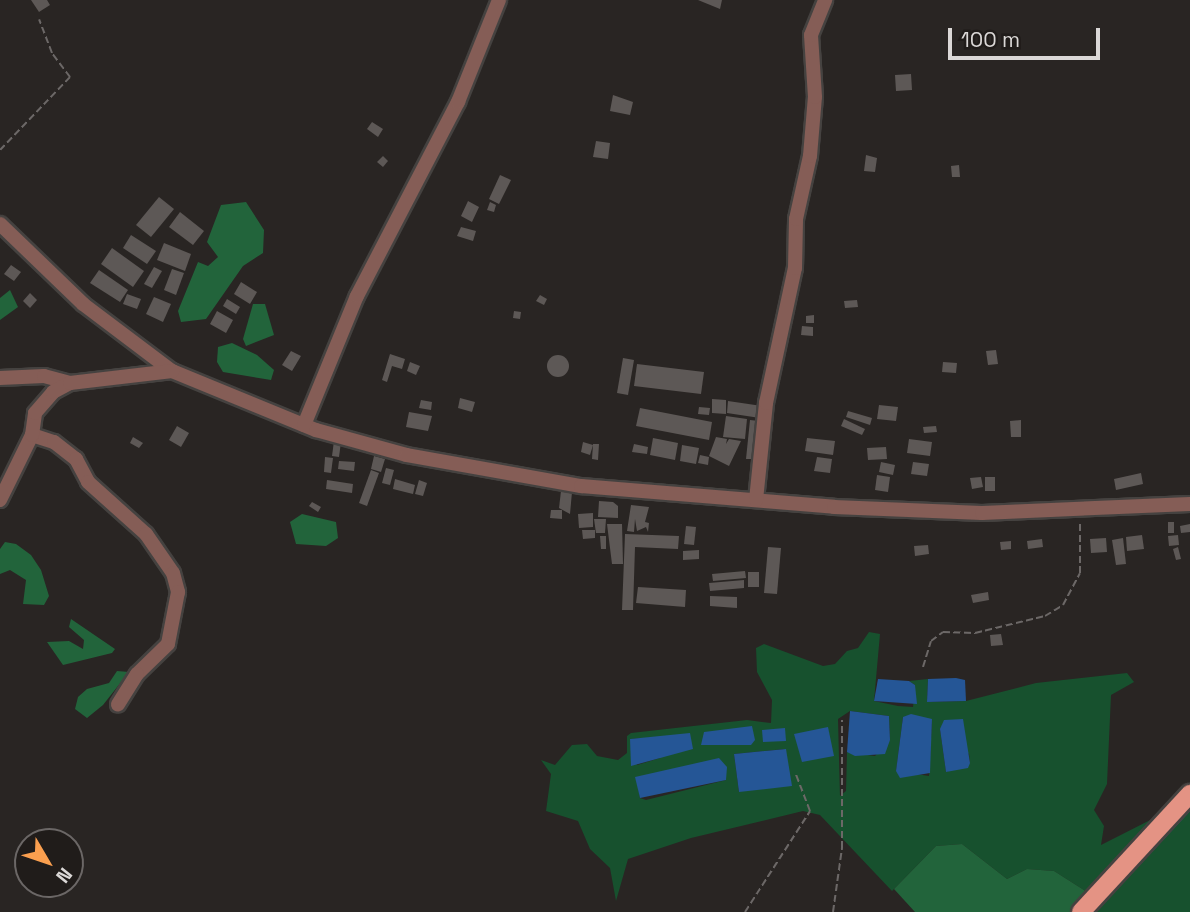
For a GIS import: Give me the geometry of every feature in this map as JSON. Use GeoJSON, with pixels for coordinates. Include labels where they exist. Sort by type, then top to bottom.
{"type":"FeatureCollection","features":[{"type":"Feature","properties":{"kind":"main road"},"geometry":{"type":"LineString","coordinates":[[1081,912],[1190,794]]}},
{"type":"Feature","properties":{"kind":"street"},"geometry":{"type":"LineString","coordinates":[[304,425],[357,296],[458,102],[499,0]]}},
{"type":"Feature","properties":{"kind":"street"},"geometry":{"type":"LineString","coordinates":[[756,500],[766,403],[795,268],[796,219],[810,156],[815,97],[811,35],[825,0]]}},
{"type":"Feature","properties":{"kind":"street"},"geometry":{"type":"LineString","coordinates":[[0,224],[83,304],[172,371],[304,425],[407,455],[582,486],[925,513],[1079,510],[1190,503]]}},
{"type":"Feature","properties":{"kind":"street"},"geometry":{"type":"LineString","coordinates":[[0,378],[44,376],[70,383],[172,371]]}},
{"type":"Feature","properties":{"kind":"street"},"geometry":{"type":"LineString","coordinates":[[0,500],[32,435],[35,413],[54,392],[70,383]]}},
{"type":"Feature","properties":{"kind":"street"},"geometry":{"type":"LineString","coordinates":[[32,435],[54,442],[76,458],[89,482],[146,534],[173,573],[178,592],[168,644],[137,674],[118,705]]}},
{"type":"Feature","properties":{"kind":"path"},"geometry":{"type":"LineString","coordinates":[[0,150],[70,77],[52,53],[39,19]]}},
{"type":"Feature","properties":{"kind":"path"},"geometry":{"type":"LineString","coordinates":[[923,667],[931,641],[943,632],[975,633],[1045,616],[1063,605],[1080,573],[1079,510]]}},
{"type":"Feature","properties":{"kind":"path"},"geometry":{"type":"LineString","coordinates":[[833,912],[842,848],[842,720]]}},
{"type":"Feature","properties":{"kind":"path"},"geometry":{"type":"LineString","coordinates":[[745,912],[810,811],[796,775]]}},
{"type":"Feature","properties":{"kind":"green space"},"geometry":{"type":"Polygon","coordinates":[[[246,202],[264,230],[263,253],[243,266],[206,319],[181,322],[178,311],[198,262],[208,266],[218,257],[207,242],[221,205],[246,202]]]}},
{"type":"Feature","properties":{"kind":"green space"},"geometry":{"type":"Polygon","coordinates":[[[10,290],[18,307],[0,320],[0,298],[10,290]]]}},
{"type":"Feature","properties":{"kind":"green space"},"geometry":{"type":"Polygon","coordinates":[[[253,304],[265,304],[274,335],[246,346],[243,339],[253,304]]]}},
{"type":"Feature","properties":{"kind":"green space"},"geometry":{"type":"Polygon","coordinates":[[[232,343],[257,355],[274,370],[271,380],[223,372],[217,362],[218,347],[232,343]]]}},
{"type":"Feature","properties":{"kind":"green space"},"geometry":{"type":"Polygon","coordinates":[[[302,514],[336,522],[338,538],[326,546],[296,544],[290,522],[302,514]]]}},
{"type":"Feature","properties":{"kind":"green space"},"geometry":{"type":"Polygon","coordinates":[[[5,542],[16,544],[31,555],[41,570],[49,596],[44,605],[23,604],[26,580],[10,570],[0,574],[0,549],[5,542]]]}},
{"type":"Feature","properties":{"kind":"green space"},"geometry":{"type":"Polygon","coordinates":[[[71,619],[115,649],[112,653],[63,665],[47,642],[69,641],[83,649],[84,640],[69,627],[71,619]]]}},
{"type":"Feature","properties":{"kind":"green space"},"geometry":{"type":"Polygon","coordinates":[[[869,632],[880,634],[874,701],[898,706],[913,707],[915,685],[909,681],[928,679],[927,702],[966,701],[1036,683],[1127,673],[1134,682],[1111,695],[1107,784],[1094,810],[1104,826],[1101,845],[1168,811],[1076,912],[1087,892],[1054,871],[1027,869],[1007,879],[962,844],[936,846],[892,891],[820,815],[803,811],[691,838],[628,859],[616,901],[610,868],[590,849],[578,821],[546,811],[551,774],[541,760],[555,765],[572,745],[587,744],[597,756],[618,760],[627,753],[627,736],[631,733],[747,720],[771,723],[772,700],[757,672],[756,648],[764,644],[823,666],[835,664],[847,651],[858,648],[869,632]],[[850,711],[838,719],[840,796],[846,791],[847,752],[875,756],[890,740],[889,716],[850,711]],[[903,717],[896,771],[929,776],[932,720],[903,717]],[[940,729],[946,772],[970,763],[969,754],[940,729]],[[661,737],[630,739],[637,765],[660,758],[661,737]],[[785,749],[734,754],[739,792],[785,749]],[[636,777],[640,798],[646,800],[726,780],[636,777]]]}},
{"type":"Feature","properties":{"kind":"green space"},"geometry":{"type":"Polygon","coordinates":[[[117,671],[129,672],[103,705],[87,718],[75,709],[78,697],[87,689],[109,683],[117,671]]]}},
{"type":"Feature","properties":{"kind":"green space"},"geometry":{"type":"Polygon","coordinates":[[[1190,804],[1190,912],[1092,912],[1190,804]]]}},
{"type":"Feature","properties":{"kind":"green space"},"geometry":{"type":"Polygon","coordinates":[[[962,844],[1007,879],[1027,869],[1054,871],[1087,892],[1073,912],[915,912],[894,889],[936,846],[962,844]]]}},
{"type":"Feature","properties":{"kind":"water"},"geometry":{"type":"Polygon","coordinates":[[[878,679],[909,681],[915,685],[917,704],[874,701],[878,679]]]}},
{"type":"Feature","properties":{"kind":"water"},"geometry":{"type":"Polygon","coordinates":[[[928,679],[965,680],[966,701],[927,702],[928,679]]]}},
{"type":"Feature","properties":{"kind":"water"},"geometry":{"type":"Polygon","coordinates":[[[850,711],[889,716],[890,740],[885,754],[855,756],[847,752],[850,711]]]}},
{"type":"Feature","properties":{"kind":"water"},"geometry":{"type":"Polygon","coordinates":[[[911,714],[932,719],[930,773],[900,778],[896,771],[903,717],[911,714]]]}},
{"type":"Feature","properties":{"kind":"water"},"geometry":{"type":"Polygon","coordinates":[[[963,719],[970,763],[968,768],[946,772],[940,729],[944,720],[963,719]]]}},
{"type":"Feature","properties":{"kind":"water"},"geometry":{"type":"Polygon","coordinates":[[[752,726],[755,740],[751,745],[701,745],[704,732],[752,726]]]}},
{"type":"Feature","properties":{"kind":"water"},"geometry":{"type":"Polygon","coordinates":[[[828,727],[834,756],[802,762],[794,734],[828,727]]]}},
{"type":"Feature","properties":{"kind":"water"},"geometry":{"type":"Polygon","coordinates":[[[785,728],[786,741],[763,742],[762,730],[785,728]]]}},
{"type":"Feature","properties":{"kind":"water"},"geometry":{"type":"Polygon","coordinates":[[[690,733],[693,749],[631,766],[630,739],[690,733]]]}},
{"type":"Feature","properties":{"kind":"water"},"geometry":{"type":"Polygon","coordinates":[[[786,749],[792,786],[739,792],[734,754],[786,749]]]}},
{"type":"Feature","properties":{"kind":"water"},"geometry":{"type":"Polygon","coordinates":[[[719,758],[727,767],[726,780],[640,798],[635,777],[719,758]]]}},
{"type":"Feature","properties":{"kind":"building"},"geometry":{"type":"Polygon","coordinates":[[[31,0],[47,0],[50,5],[39,12],[31,0]]]}},
{"type":"Feature","properties":{"kind":"building"},"geometry":{"type":"Polygon","coordinates":[[[698,0],[722,0],[720,9],[698,0]]]}},
{"type":"Feature","properties":{"kind":"building"},"geometry":{"type":"Polygon","coordinates":[[[911,74],[912,90],[896,91],[895,75],[911,74]]]}},
{"type":"Feature","properties":{"kind":"building"},"geometry":{"type":"Polygon","coordinates":[[[613,95],[633,102],[630,115],[610,111],[613,95]]]}},
{"type":"Feature","properties":{"kind":"building"},"geometry":{"type":"Polygon","coordinates":[[[372,122],[383,129],[378,137],[367,129],[372,122]]]}},
{"type":"Feature","properties":{"kind":"building"},"geometry":{"type":"Polygon","coordinates":[[[596,141],[610,143],[608,159],[593,157],[596,141]]]}},
{"type":"Feature","properties":{"kind":"building"},"geometry":{"type":"Polygon","coordinates":[[[866,155],[877,158],[875,172],[864,171],[866,155]]]}},
{"type":"Feature","properties":{"kind":"building"},"geometry":{"type":"Polygon","coordinates":[[[383,156],[388,161],[383,167],[377,162],[383,156]]]}},
{"type":"Feature","properties":{"kind":"building"},"geometry":{"type":"Polygon","coordinates":[[[959,165],[960,177],[952,177],[951,166],[959,165]]]}},
{"type":"Feature","properties":{"kind":"building"},"geometry":{"type":"Polygon","coordinates":[[[500,175],[511,180],[499,204],[489,199],[500,175]]]}},
{"type":"Feature","properties":{"kind":"building"},"geometry":{"type":"Polygon","coordinates":[[[159,197],[174,209],[151,237],[136,225],[159,197]]]}},
{"type":"Feature","properties":{"kind":"building"},"geometry":{"type":"Polygon","coordinates":[[[468,201],[479,207],[472,222],[461,216],[468,201]]]}},
{"type":"Feature","properties":{"kind":"building"},"geometry":{"type":"Polygon","coordinates":[[[490,202],[496,205],[494,212],[487,210],[490,202]]]}},
{"type":"Feature","properties":{"kind":"building"},"geometry":{"type":"Polygon","coordinates":[[[180,212],[204,231],[193,245],[169,227],[180,212]]]}},
{"type":"Feature","properties":{"kind":"building"},"geometry":{"type":"Polygon","coordinates":[[[461,227],[476,231],[473,241],[457,236],[461,227]]]}},
{"type":"Feature","properties":{"kind":"building"},"geometry":{"type":"Polygon","coordinates":[[[131,235],[156,251],[147,264],[123,248],[131,235]]]}},
{"type":"Feature","properties":{"kind":"building"},"geometry":{"type":"Polygon","coordinates":[[[164,243],[191,254],[185,271],[157,260],[164,243]]]}},
{"type":"Feature","properties":{"kind":"building"},"geometry":{"type":"Polygon","coordinates":[[[112,248],[144,271],[133,287],[101,264],[112,248]]]}},
{"type":"Feature","properties":{"kind":"building"},"geometry":{"type":"Polygon","coordinates":[[[11,265],[21,272],[14,281],[4,274],[11,265]]]}},
{"type":"Feature","properties":{"kind":"building"},"geometry":{"type":"Polygon","coordinates":[[[154,267],[162,271],[152,288],[144,284],[154,267]]]}},
{"type":"Feature","properties":{"kind":"building"},"geometry":{"type":"Polygon","coordinates":[[[172,269],[184,273],[176,295],[164,290],[172,269]]]}},
{"type":"Feature","properties":{"kind":"building"},"geometry":{"type":"Polygon","coordinates":[[[99,270],[128,290],[120,302],[90,283],[99,270]]]}},
{"type":"Feature","properties":{"kind":"building"},"geometry":{"type":"Polygon","coordinates":[[[241,282],[257,292],[250,304],[234,294],[241,282]]]}},
{"type":"Feature","properties":{"kind":"building"},"geometry":{"type":"Polygon","coordinates":[[[30,293],[37,300],[30,308],[23,301],[30,293]]]}},
{"type":"Feature","properties":{"kind":"building"},"geometry":{"type":"Polygon","coordinates":[[[127,294],[141,299],[137,309],[123,304],[127,294]]]}},
{"type":"Feature","properties":{"kind":"building"},"geometry":{"type":"Polygon","coordinates":[[[540,295],[547,299],[544,305],[536,301],[540,295]]]}},
{"type":"Feature","properties":{"kind":"building"},"geometry":{"type":"Polygon","coordinates":[[[154,297],[171,304],[163,322],[146,314],[154,297]]]}},
{"type":"Feature","properties":{"kind":"building"},"geometry":{"type":"Polygon","coordinates":[[[227,299],[240,307],[236,314],[223,306],[227,299]]]}},
{"type":"Feature","properties":{"kind":"building"},"geometry":{"type":"Polygon","coordinates":[[[857,300],[858,307],[845,308],[844,301],[857,300]]]}},
{"type":"Feature","properties":{"kind":"building"},"geometry":{"type":"Polygon","coordinates":[[[217,311],[233,320],[226,333],[210,324],[217,311]]]}},
{"type":"Feature","properties":{"kind":"building"},"geometry":{"type":"Polygon","coordinates":[[[514,311],[521,312],[520,319],[513,318],[514,311]]]}},
{"type":"Feature","properties":{"kind":"building"},"geometry":{"type":"Polygon","coordinates":[[[814,315],[814,323],[806,323],[806,316],[814,315]]]}},
{"type":"Feature","properties":{"kind":"building"},"geometry":{"type":"Polygon","coordinates":[[[802,326],[813,327],[813,336],[801,335],[802,326]]]}},
{"type":"Feature","properties":{"kind":"building"},"geometry":{"type":"Polygon","coordinates":[[[996,350],[998,364],[988,365],[986,351],[996,350]]]}},
{"type":"Feature","properties":{"kind":"building"},"geometry":{"type":"Polygon","coordinates":[[[291,351],[301,356],[292,371],[282,365],[291,351]]]}},
{"type":"Feature","properties":{"kind":"building"},"geometry":{"type":"Polygon","coordinates":[[[390,354],[405,359],[402,369],[392,366],[387,382],[382,380],[390,354]]]}},
{"type":"Feature","properties":{"kind":"building"},"geometry":{"type":"Polygon","coordinates":[[[558,355],[568,362],[569,366],[562,376],[558,377],[548,370],[547,366],[554,356],[558,355]]]}},
{"type":"Feature","properties":{"kind":"building"},"geometry":{"type":"Polygon","coordinates":[[[623,358],[634,360],[628,395],[617,393],[623,358]]]}},
{"type":"Feature","properties":{"kind":"building"},"geometry":{"type":"Polygon","coordinates":[[[410,362],[420,366],[416,375],[407,371],[410,362]]]}},
{"type":"Feature","properties":{"kind":"building"},"geometry":{"type":"Polygon","coordinates":[[[943,362],[957,363],[956,373],[942,372],[943,362]]]}},
{"type":"Feature","properties":{"kind":"building"},"geometry":{"type":"Polygon","coordinates":[[[637,364],[704,372],[701,394],[634,386],[637,364]]]}},
{"type":"Feature","properties":{"kind":"building"},"geometry":{"type":"Polygon","coordinates":[[[460,398],[475,402],[472,412],[458,408],[460,398]]]}},
{"type":"Feature","properties":{"kind":"building"},"geometry":{"type":"Polygon","coordinates":[[[712,399],[726,400],[726,414],[712,413],[712,399]]]}},
{"type":"Feature","properties":{"kind":"building"},"geometry":{"type":"Polygon","coordinates":[[[421,400],[432,402],[431,410],[419,408],[421,400]]]}},
{"type":"Feature","properties":{"kind":"building"},"geometry":{"type":"Polygon","coordinates":[[[728,401],[762,406],[760,418],[727,413],[728,401]]]}},
{"type":"Feature","properties":{"kind":"building"},"geometry":{"type":"Polygon","coordinates":[[[879,405],[898,407],[896,421],[877,419],[879,405]]]}},
{"type":"Feature","properties":{"kind":"building"},"geometry":{"type":"Polygon","coordinates":[[[699,407],[710,408],[709,415],[698,414],[699,407]]]}},
{"type":"Feature","properties":{"kind":"building"},"geometry":{"type":"Polygon","coordinates":[[[640,408],[712,422],[709,440],[636,426],[640,408]]]}},
{"type":"Feature","properties":{"kind":"building"},"geometry":{"type":"Polygon","coordinates":[[[848,411],[872,418],[870,425],[846,417],[848,411]]]}},
{"type":"Feature","properties":{"kind":"building"},"geometry":{"type":"Polygon","coordinates":[[[409,412],[432,416],[428,431],[406,427],[409,412]]]}},
{"type":"Feature","properties":{"kind":"building"},"geometry":{"type":"Polygon","coordinates":[[[726,416],[747,419],[745,439],[723,437],[726,416]]]}},
{"type":"Feature","properties":{"kind":"building"},"geometry":{"type":"Polygon","coordinates":[[[844,419],[865,429],[862,435],[841,426],[844,419]]]}},
{"type":"Feature","properties":{"kind":"building"},"geometry":{"type":"Polygon","coordinates":[[[750,420],[759,421],[756,459],[746,459],[750,420]]]}},
{"type":"Feature","properties":{"kind":"building"},"geometry":{"type":"Polygon","coordinates":[[[1021,420],[1021,437],[1011,437],[1010,421],[1021,420]]]}},
{"type":"Feature","properties":{"kind":"building"},"geometry":{"type":"Polygon","coordinates":[[[177,426],[189,433],[181,447],[169,440],[177,426]]]}},
{"type":"Feature","properties":{"kind":"building"},"geometry":{"type":"Polygon","coordinates":[[[936,426],[937,432],[924,433],[923,427],[936,426]]]}},
{"type":"Feature","properties":{"kind":"building"},"geometry":{"type":"Polygon","coordinates":[[[133,437],[143,443],[139,448],[130,443],[133,437]]]}},
{"type":"Feature","properties":{"kind":"building"},"geometry":{"type":"Polygon","coordinates":[[[716,437],[727,439],[726,444],[729,439],[741,441],[729,466],[709,456],[716,437]]]}},
{"type":"Feature","properties":{"kind":"building"},"geometry":{"type":"Polygon","coordinates":[[[653,438],[678,443],[675,460],[650,455],[653,438]]]}},
{"type":"Feature","properties":{"kind":"building"},"geometry":{"type":"Polygon","coordinates":[[[807,438],[835,441],[833,455],[805,451],[807,438]]]}},
{"type":"Feature","properties":{"kind":"building"},"geometry":{"type":"Polygon","coordinates":[[[909,439],[932,442],[930,456],[907,453],[909,439]]]}},
{"type":"Feature","properties":{"kind":"building"},"geometry":{"type":"Polygon","coordinates":[[[334,441],[341,442],[339,457],[332,456],[334,441]]]}},
{"type":"Feature","properties":{"kind":"building"},"geometry":{"type":"Polygon","coordinates":[[[583,442],[593,445],[590,455],[581,452],[583,442]]]}},
{"type":"Feature","properties":{"kind":"building"},"geometry":{"type":"Polygon","coordinates":[[[593,444],[599,444],[598,460],[592,459],[593,444]]]}},
{"type":"Feature","properties":{"kind":"building"},"geometry":{"type":"Polygon","coordinates":[[[634,444],[648,447],[647,454],[632,452],[634,444]]]}},
{"type":"Feature","properties":{"kind":"building"},"geometry":{"type":"Polygon","coordinates":[[[682,445],[699,448],[696,464],[680,461],[682,445]]]}},
{"type":"Feature","properties":{"kind":"building"},"geometry":{"type":"Polygon","coordinates":[[[886,447],[887,459],[868,460],[867,448],[886,447]]]}},
{"type":"Feature","properties":{"kind":"building"},"geometry":{"type":"Polygon","coordinates":[[[700,455],[709,457],[708,465],[698,463],[700,455]]]}},
{"type":"Feature","properties":{"kind":"building"},"geometry":{"type":"Polygon","coordinates":[[[374,456],[385,459],[381,472],[371,469],[374,456]]]}},
{"type":"Feature","properties":{"kind":"building"},"geometry":{"type":"Polygon","coordinates":[[[325,457],[333,458],[331,473],[324,472],[325,457]]]}},
{"type":"Feature","properties":{"kind":"building"},"geometry":{"type":"Polygon","coordinates":[[[817,457],[832,459],[830,473],[814,471],[817,457]]]}},
{"type":"Feature","properties":{"kind":"building"},"geometry":{"type":"Polygon","coordinates":[[[339,461],[355,462],[354,471],[338,469],[339,461]]]}},
{"type":"Feature","properties":{"kind":"building"},"geometry":{"type":"Polygon","coordinates":[[[881,462],[895,465],[893,475],[879,472],[881,462]]]}},
{"type":"Feature","properties":{"kind":"building"},"geometry":{"type":"Polygon","coordinates":[[[913,462],[929,464],[927,476],[911,474],[913,462]]]}},
{"type":"Feature","properties":{"kind":"building"},"geometry":{"type":"Polygon","coordinates":[[[386,468],[394,470],[390,485],[382,483],[386,468]]]}},
{"type":"Feature","properties":{"kind":"building"},"geometry":{"type":"Polygon","coordinates":[[[371,470],[379,473],[367,506],[359,503],[371,470]]]}},
{"type":"Feature","properties":{"kind":"building"},"geometry":{"type":"Polygon","coordinates":[[[1141,473],[1143,484],[1116,490],[1114,479],[1141,473]]]}},
{"type":"Feature","properties":{"kind":"building"},"geometry":{"type":"Polygon","coordinates":[[[877,475],[890,477],[888,492],[875,490],[877,475]]]}},
{"type":"Feature","properties":{"kind":"building"},"geometry":{"type":"Polygon","coordinates":[[[981,477],[983,487],[972,489],[970,478],[981,477]]]}},
{"type":"Feature","properties":{"kind":"building"},"geometry":{"type":"Polygon","coordinates":[[[985,477],[995,477],[995,491],[985,491],[985,477]]]}},
{"type":"Feature","properties":{"kind":"building"},"geometry":{"type":"Polygon","coordinates":[[[395,479],[415,485],[413,494],[393,489],[395,479]]]}},
{"type":"Feature","properties":{"kind":"building"},"geometry":{"type":"Polygon","coordinates":[[[327,480],[353,484],[352,493],[326,489],[327,480]]]}},
{"type":"Feature","properties":{"kind":"building"},"geometry":{"type":"Polygon","coordinates":[[[419,480],[427,483],[423,496],[415,494],[419,480]]]}},
{"type":"Feature","properties":{"kind":"building"},"geometry":{"type":"Polygon","coordinates":[[[561,491],[572,492],[570,514],[559,508],[561,491]]]}},
{"type":"Feature","properties":{"kind":"building"},"geometry":{"type":"Polygon","coordinates":[[[599,501],[613,502],[618,506],[618,518],[598,517],[599,501]]]}},
{"type":"Feature","properties":{"kind":"building"},"geometry":{"type":"Polygon","coordinates":[[[312,502],[321,507],[318,512],[309,506],[312,502]]]}},
{"type":"Feature","properties":{"kind":"building"},"geometry":{"type":"Polygon","coordinates":[[[631,505],[649,507],[645,522],[649,523],[648,532],[646,527],[637,531],[635,519],[634,532],[627,531],[631,505]]]}},
{"type":"Feature","properties":{"kind":"building"},"geometry":{"type":"Polygon","coordinates":[[[551,510],[562,510],[562,519],[550,518],[551,510]]]}},
{"type":"Feature","properties":{"kind":"building"},"geometry":{"type":"Polygon","coordinates":[[[593,513],[593,527],[579,528],[578,514],[593,513]]]}},
{"type":"Feature","properties":{"kind":"building"},"geometry":{"type":"Polygon","coordinates":[[[594,519],[606,519],[605,533],[596,533],[594,519]]]}},
{"type":"Feature","properties":{"kind":"building"},"geometry":{"type":"Polygon","coordinates":[[[1168,522],[1174,522],[1174,533],[1168,533],[1168,522]]]}},
{"type":"Feature","properties":{"kind":"building"},"geometry":{"type":"Polygon","coordinates":[[[607,524],[622,524],[623,564],[612,564],[607,524]]]}},
{"type":"Feature","properties":{"kind":"building"},"geometry":{"type":"Polygon","coordinates":[[[1190,524],[1190,532],[1181,533],[1180,526],[1190,524]]]}},
{"type":"Feature","properties":{"kind":"building"},"geometry":{"type":"Polygon","coordinates":[[[686,526],[696,527],[694,545],[684,544],[686,526]]]}},
{"type":"Feature","properties":{"kind":"building"},"geometry":{"type":"Polygon","coordinates":[[[582,530],[595,530],[595,538],[583,539],[582,530]]]}},
{"type":"Feature","properties":{"kind":"building"},"geometry":{"type":"Polygon","coordinates":[[[625,534],[679,536],[678,549],[635,547],[633,610],[622,610],[625,534]]]}},
{"type":"Feature","properties":{"kind":"building"},"geometry":{"type":"Polygon","coordinates":[[[1142,535],[1144,549],[1127,551],[1126,537],[1142,535]]]}},
{"type":"Feature","properties":{"kind":"building"},"geometry":{"type":"Polygon","coordinates":[[[1178,535],[1179,545],[1169,546],[1168,536],[1178,535]]]}},
{"type":"Feature","properties":{"kind":"building"},"geometry":{"type":"Polygon","coordinates":[[[600,536],[606,536],[606,549],[601,549],[600,536]]]}},
{"type":"Feature","properties":{"kind":"building"},"geometry":{"type":"Polygon","coordinates":[[[1106,538],[1107,552],[1091,553],[1090,539],[1106,538]]]}},
{"type":"Feature","properties":{"kind":"building"},"geometry":{"type":"Polygon","coordinates":[[[1123,538],[1126,564],[1116,565],[1112,540],[1123,538]]]}},
{"type":"Feature","properties":{"kind":"building"},"geometry":{"type":"Polygon","coordinates":[[[1042,539],[1043,547],[1028,549],[1027,541],[1042,539]]]}},
{"type":"Feature","properties":{"kind":"building"},"geometry":{"type":"Polygon","coordinates":[[[1011,541],[1011,549],[1001,550],[1000,542],[1011,541]]]}},
{"type":"Feature","properties":{"kind":"building"},"geometry":{"type":"Polygon","coordinates":[[[928,545],[929,554],[915,556],[914,546],[928,545]]]}},
{"type":"Feature","properties":{"kind":"building"},"geometry":{"type":"Polygon","coordinates":[[[768,547],[781,548],[777,594],[764,593],[768,547]]]}},
{"type":"Feature","properties":{"kind":"building"},"geometry":{"type":"Polygon","coordinates":[[[1178,547],[1181,559],[1176,560],[1173,549],[1178,547]]]}},
{"type":"Feature","properties":{"kind":"building"},"geometry":{"type":"Polygon","coordinates":[[[699,550],[699,559],[683,560],[683,551],[699,550]]]}},
{"type":"Feature","properties":{"kind":"building"},"geometry":{"type":"Polygon","coordinates":[[[745,571],[746,578],[713,581],[712,574],[745,571]]]}},
{"type":"Feature","properties":{"kind":"building"},"geometry":{"type":"Polygon","coordinates":[[[748,572],[759,572],[759,587],[748,587],[748,572]]]}},
{"type":"Feature","properties":{"kind":"building"},"geometry":{"type":"Polygon","coordinates":[[[744,580],[744,588],[710,591],[709,583],[744,580]]]}},
{"type":"Feature","properties":{"kind":"building"},"geometry":{"type":"Polygon","coordinates":[[[638,587],[686,590],[685,607],[636,603],[638,587]]]}},
{"type":"Feature","properties":{"kind":"building"},"geometry":{"type":"Polygon","coordinates":[[[988,592],[989,600],[973,603],[971,595],[988,592]]]}},
{"type":"Feature","properties":{"kind":"building"},"geometry":{"type":"Polygon","coordinates":[[[710,596],[737,597],[737,608],[710,606],[710,596]]]}},
{"type":"Feature","properties":{"kind":"building"},"geometry":{"type":"Polygon","coordinates":[[[1001,634],[1003,645],[991,646],[990,635],[1001,634]]]}},
{"type":"Feature","properties":{"kind":"waterway"},"geometry":{"type":"LineString","coordinates":[[1104,900],[1190,808]]}}]}
